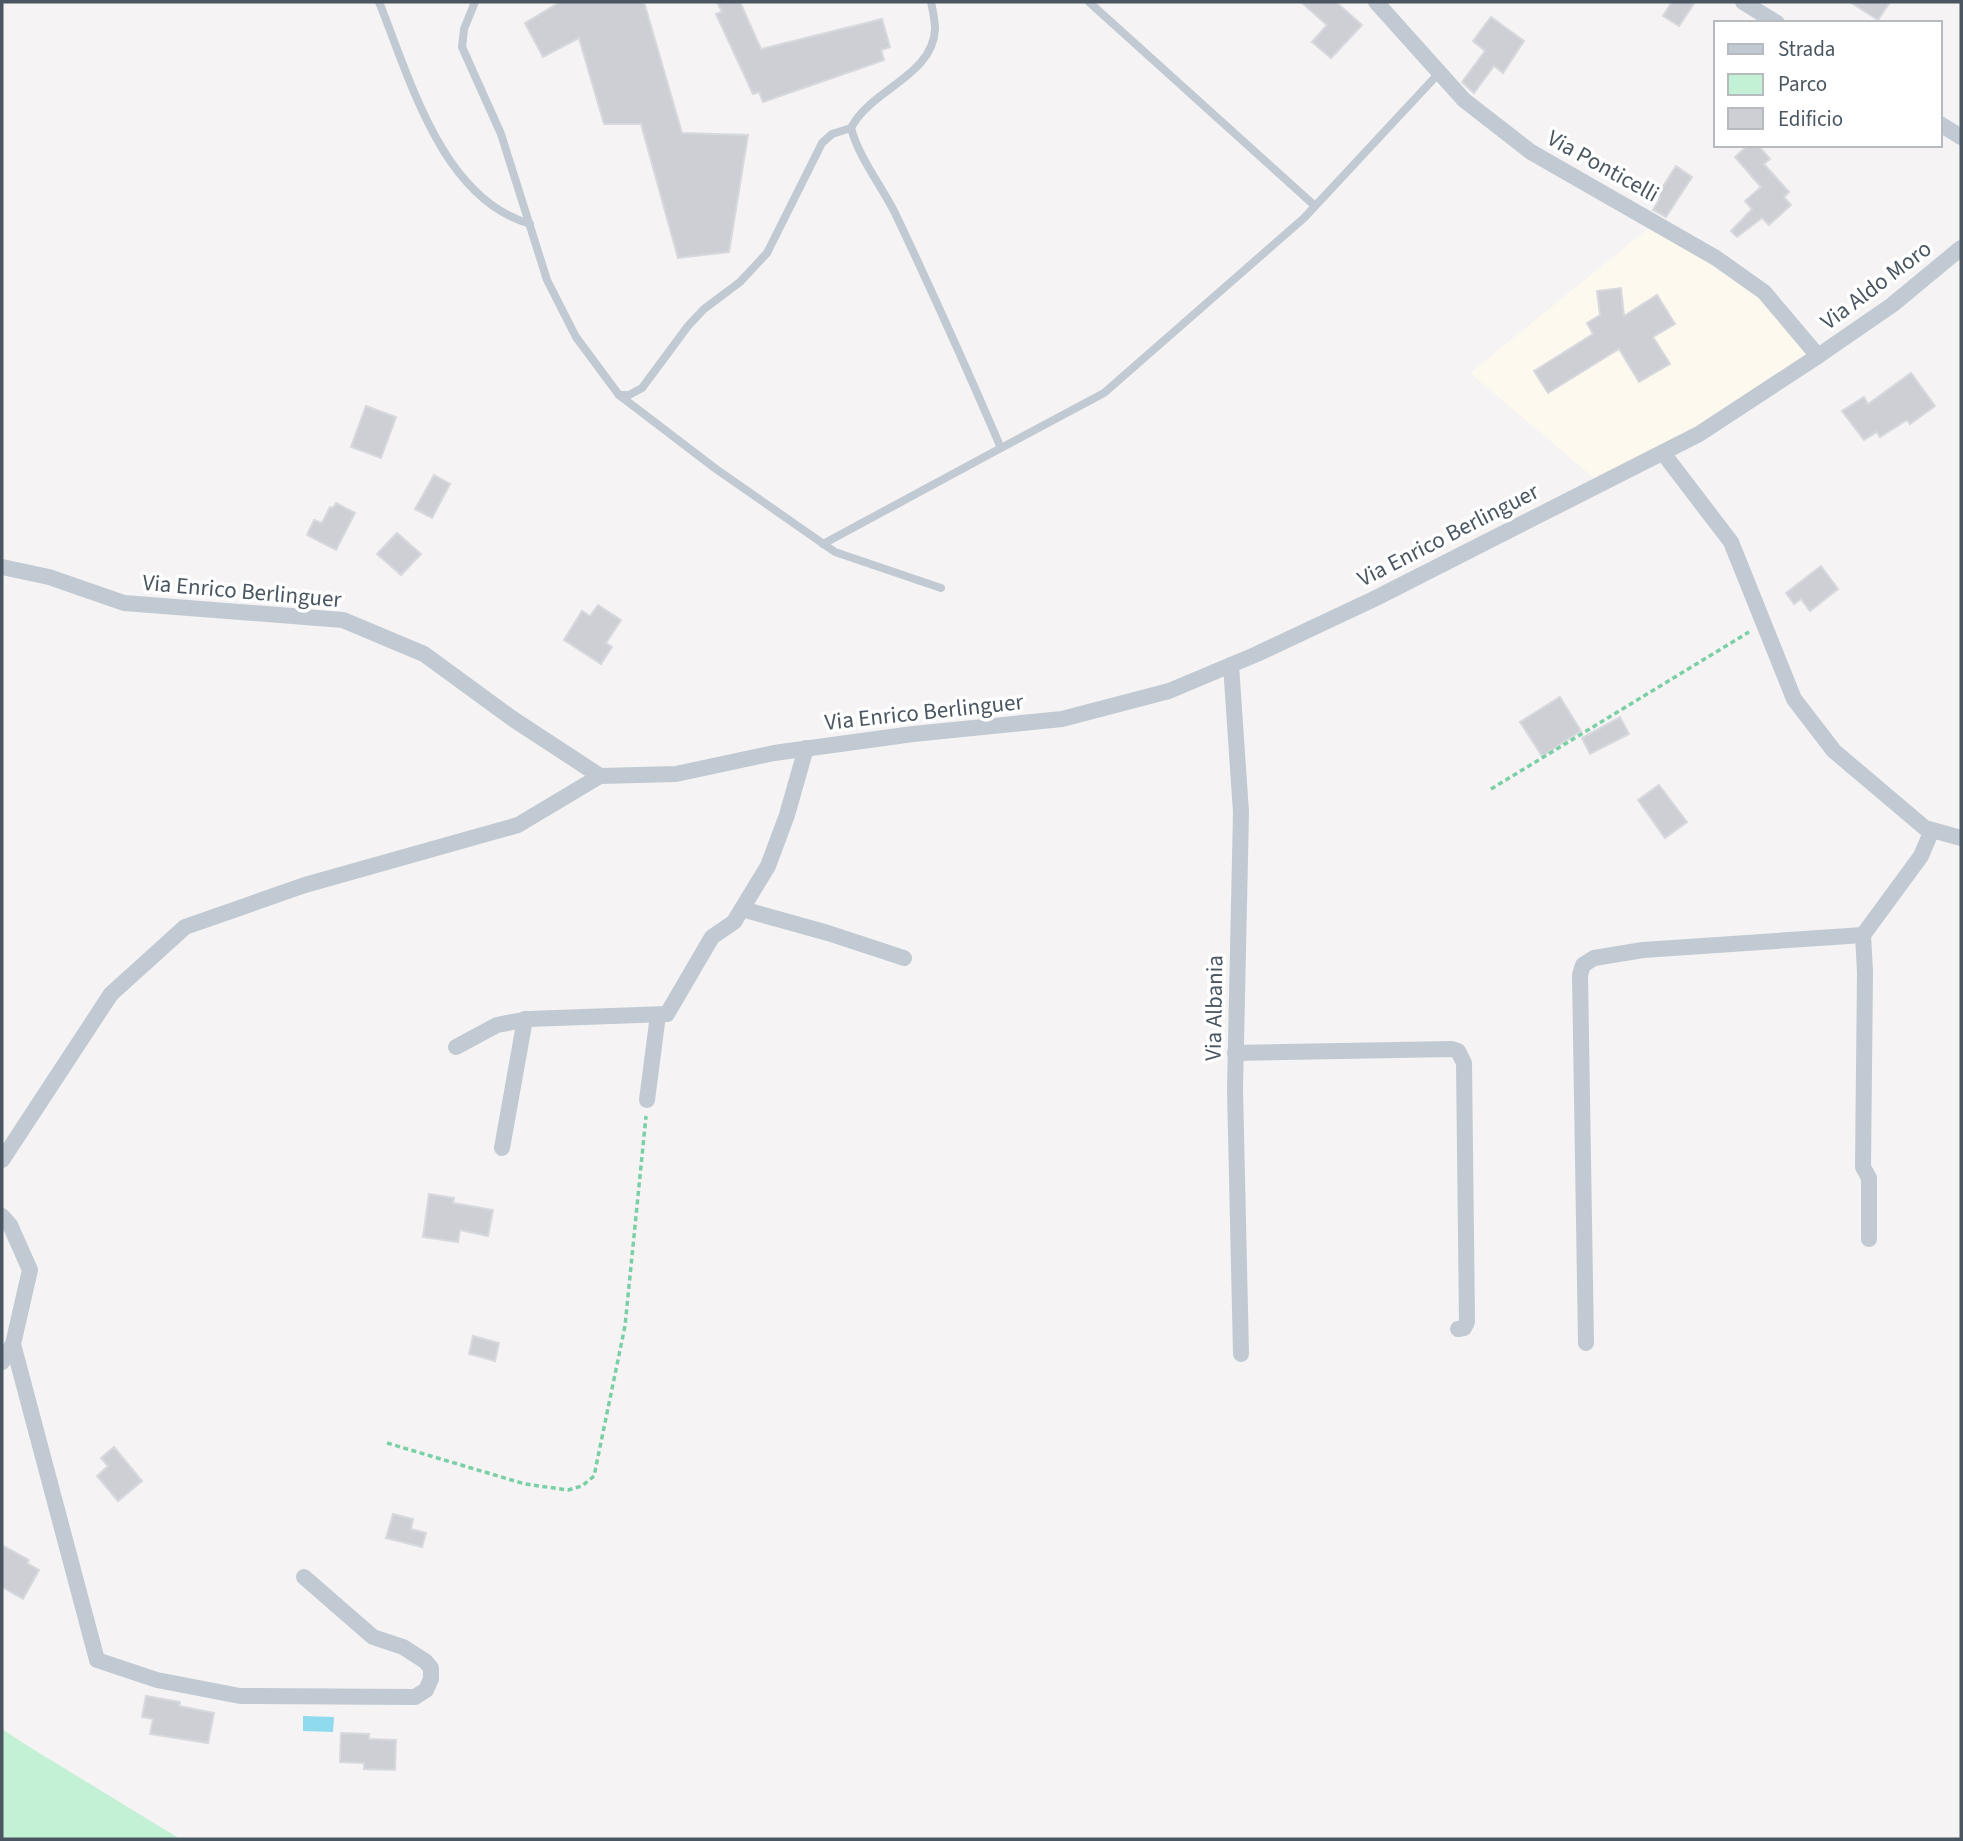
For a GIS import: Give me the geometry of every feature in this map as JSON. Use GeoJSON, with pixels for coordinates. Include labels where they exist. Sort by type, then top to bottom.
{"type":"FeatureCollection","features":[{"type":"Feature","properties":{"kind":"street","name":"Via Ponticelli"},"geometry":{"type":"LineString","coordinates":[[1376,2],[1464,100],[1531,152],[1716,258],[1764,292],[1818,356]]}},
{"type":"Feature","properties":{"kind":"street"},"geometry":{"type":"LineString","coordinates":[[1743,2],[1774,21]]}},
{"type":"Feature","properties":{"kind":"street"},"geometry":{"type":"LineString","coordinates":[[1942,125],[1961,137]]}},
{"type":"Feature","properties":{"kind":"street","name":"Via Aldo Moro"},"geometry":{"type":"LineString","coordinates":[[1818,356],[1892,305],[1961,248]]}},
{"type":"Feature","properties":{"kind":"street","name":"Via Enrico Berlinguer"},"geometry":{"type":"LineString","coordinates":[[2,567],[49,577],[124,603],[343,621],[424,654],[513,719],[600,776],[676,774],[774,752],[1062,719],[1169,691],[1374,599],[1663,453],[1699,434],[1818,356]]}},
{"type":"Feature","properties":{"kind":"street"},"geometry":{"type":"LineString","coordinates":[[1663,453],[1731,542],[1794,699],[1834,751],[1925,828],[1961,838]]}},
{"type":"Feature","properties":{"kind":"street","name":"Via Albania"},"geometry":{"type":"LineString","coordinates":[[1231,665],[1241,812],[1236,1053],[1241,1354]]}},
{"type":"Feature","properties":{"kind":"street"},"geometry":{"type":"LineString","coordinates":[[456,1047],[497,1025],[525,1019],[667,1014],[712,937],[734,922],[768,866],[787,815],[806,748]]}},
{"type":"Feature","properties":{"kind":"street"},"geometry":{"type":"LineString","coordinates":[[2,1160],[111,994],[185,927],[305,885],[518,825],[600,776]]}},
{"type":"Feature","properties":{"kind":"street"},"geometry":{"type":"LineString","coordinates":[[1869,1239],[1869,1178],[1863,1167],[1863,934],[1921,856],[1932,831]]}},
{"type":"Feature","properties":{"kind":"street"},"geometry":{"type":"LineString","coordinates":[[742,909],[904,958]]}},
{"type":"Feature","properties":{"kind":"street"},"geometry":{"type":"LineString","coordinates":[[1586,1343],[1580,975],[1583,965],[1594,958],[1643,950],[1863,934]]}},
{"type":"Feature","properties":{"kind":"street"},"geometry":{"type":"LineString","coordinates":[[648,1100],[658,1015]]}},
{"type":"Feature","properties":{"kind":"street"},"geometry":{"type":"LineString","coordinates":[[502,1148],[525,1019]]}},
{"type":"Feature","properties":{"kind":"street"},"geometry":{"type":"LineString","coordinates":[[1236,1053],[1458,1051],[1464,1063],[1467,1322],[1464,1328],[1458,1329]]}},
{"type":"Feature","properties":{"kind":"street"},"geometry":{"type":"LineString","coordinates":[[2,1216],[10,1225],[30,1270],[13,1344],[2,1362]]}},
{"type":"Feature","properties":{"kind":"street"},"geometry":{"type":"LineString","coordinates":[[13,1344],[97,1660],[158,1680],[240,1696],[415,1697],[426,1690],[431,1668],[425,1661],[403,1647],[373,1637],[304,1577]]}},
{"type":"Feature","properties":{"kind":"lane"},"geometry":{"type":"LineString","coordinates":[[379,2],[430,128],[460,174],[483,198],[511,218],[530,224]]}},
{"type":"Feature","properties":{"kind":"lane"},"geometry":{"type":"LineString","coordinates":[[475,2],[464,29],[462,47],[501,134],[547,280],[576,337],[605,380],[619,395],[716,469],[822,544],[835,552],[941,588]]}},
{"type":"Feature","properties":{"kind":"lane"},"geometry":{"type":"LineString","coordinates":[[619,395],[629,395],[642,388],[696,318],[740,282],[767,253],[822,143],[832,134],[851,128],[874,99],[924,60],[933,44],[935,28],[931,2]]}},
{"type":"Feature","properties":{"kind":"lane"},"geometry":{"type":"LineString","coordinates":[[1089,2],[1315,206]]}},
{"type":"Feature","properties":{"kind":"lane"},"geometry":{"type":"LineString","coordinates":[[822,544],[1104,393],[1315,206],[1440,72]]}},
{"type":"Feature","properties":{"kind":"lane"},"geometry":{"type":"LineString","coordinates":[[851,128],[862,155],[888,197],[946,320],[1000,448]]}},
{"type":"Feature","properties":{"kind":"path"},"geometry":{"type":"LineString","coordinates":[[1491,789],[1763,623]]}},
{"type":"Feature","properties":{"kind":"path"},"geometry":{"type":"LineString","coordinates":[[387,1443],[525,1484],[568,1490],[594,1476],[625,1326],[648,1100]]}},
{"type":"Feature","properties":{"kind":"shaded area"},"geometry":{"type":"Polygon","coordinates":[[[1656,222],[1764,292],[1818,356],[1601,484],[1470,373],[1656,222]]]}},
{"type":"Feature","properties":{"kind":"green space"},"geometry":{"type":"Polygon","coordinates":[[[2,1729],[23,1743],[180,1839],[2,1839],[2,1729]]]}},
{"type":"Feature","properties":{"kind":"water"},"geometry":{"type":"Polygon","coordinates":[[[303,1716],[334,1717],[333,1732],[303,1731],[303,1716]]]}},
{"type":"Feature","properties":{"kind":"building"},"geometry":{"type":"Polygon","coordinates":[[[560,2],[644,2],[682,133],[748,135],[729,252],[678,258],[641,124],[604,124],[579,38],[543,57],[525,23],[560,2]]]}},
{"type":"Feature","properties":{"kind":"building"},"geometry":{"type":"Polygon","coordinates":[[[717,2],[740,2],[761,49],[882,19],[890,47],[881,50],[884,60],[763,102],[759,92],[753,94],[716,14],[722,12],[717,2]]]}},
{"type":"Feature","properties":{"kind":"building"},"geometry":{"type":"Polygon","coordinates":[[[1301,2],[1336,2],[1362,25],[1331,58],[1312,42],[1327,25],[1301,2]]]}},
{"type":"Feature","properties":{"kind":"building"},"geometry":{"type":"Polygon","coordinates":[[[1672,2],[1695,2],[1679,26],[1663,16],[1672,2]]]}},
{"type":"Feature","properties":{"kind":"building"},"geometry":{"type":"Polygon","coordinates":[[[1850,2],[1890,2],[1878,20],[1850,2]]]}},
{"type":"Feature","properties":{"kind":"building"},"geometry":{"type":"Polygon","coordinates":[[[1491,17],[1524,41],[1503,73],[1494,66],[1474,93],[1462,82],[1485,51],[1473,41],[1491,17]]]}},
{"type":"Feature","properties":{"kind":"building"},"geometry":{"type":"Polygon","coordinates":[[[1746,147],[1760,147],[1770,159],[1764,164],[1789,192],[1784,197],[1791,205],[1769,225],[1762,218],[1737,237],[1731,231],[1752,209],[1745,201],[1761,187],[1735,157],[1746,147]]]}},
{"type":"Feature","properties":{"kind":"building"},"geometry":{"type":"Polygon","coordinates":[[[1676,166],[1692,177],[1666,217],[1653,210],[1660,198],[1657,196],[1676,166]]]}},
{"type":"Feature","properties":{"kind":"building"},"geometry":{"type":"Polygon","coordinates":[[[1621,288],[1624,316],[1657,295],[1675,324],[1653,337],[1670,364],[1639,382],[1619,349],[1548,393],[1534,371],[1593,334],[1587,323],[1600,315],[1597,291],[1621,288]]]}},
{"type":"Feature","properties":{"kind":"building"},"geometry":{"type":"Polygon","coordinates":[[[1911,373],[1935,406],[1910,424],[1907,420],[1880,437],[1877,432],[1864,440],[1842,411],[1864,397],[1868,404],[1911,373]]]}},
{"type":"Feature","properties":{"kind":"building"},"geometry":{"type":"Polygon","coordinates":[[[366,406],[396,417],[381,458],[351,447],[366,406]]]}},
{"type":"Feature","properties":{"kind":"building"},"geometry":{"type":"Polygon","coordinates":[[[434,475],[450,484],[432,518],[415,509],[434,475]]]}},
{"type":"Feature","properties":{"kind":"building"},"geometry":{"type":"Polygon","coordinates":[[[336,503],[355,513],[336,550],[307,535],[314,520],[322,523],[330,507],[333,508],[336,503]]]}},
{"type":"Feature","properties":{"kind":"building"},"geometry":{"type":"Polygon","coordinates":[[[397,533],[421,554],[401,575],[377,554],[397,533]]]}},
{"type":"Feature","properties":{"kind":"building"},"geometry":{"type":"Polygon","coordinates":[[[1821,566],[1838,589],[1810,611],[1801,599],[1794,604],[1786,593],[1821,566]]]}},
{"type":"Feature","properties":{"kind":"building"},"geometry":{"type":"Polygon","coordinates":[[[598,605],[621,620],[606,643],[612,647],[601,664],[564,640],[582,611],[590,616],[598,605]]]}},
{"type":"Feature","properties":{"kind":"building"},"geometry":{"type":"Polygon","coordinates":[[[1560,697],[1581,731],[1542,756],[1520,722],[1560,697]]]}},
{"type":"Feature","properties":{"kind":"building"},"geometry":{"type":"Polygon","coordinates":[[[1620,717],[1629,734],[1590,754],[1582,738],[1620,717]]]}},
{"type":"Feature","properties":{"kind":"building"},"geometry":{"type":"Polygon","coordinates":[[[1659,785],[1687,822],[1665,838],[1638,800],[1659,785]]]}},
{"type":"Feature","properties":{"kind":"building"},"geometry":{"type":"Polygon","coordinates":[[[429,1194],[454,1198],[453,1203],[493,1210],[488,1236],[460,1230],[458,1242],[423,1237],[429,1194]]]}},
{"type":"Feature","properties":{"kind":"building"},"geometry":{"type":"Polygon","coordinates":[[[473,1336],[499,1343],[495,1361],[469,1354],[473,1336]]]}},
{"type":"Feature","properties":{"kind":"building"},"geometry":{"type":"Polygon","coordinates":[[[114,1447],[142,1481],[118,1501],[97,1476],[108,1466],[101,1458],[114,1447]]]}},
{"type":"Feature","properties":{"kind":"building"},"geometry":{"type":"Polygon","coordinates":[[[393,1514],[413,1519],[411,1529],[426,1533],[422,1547],[386,1538],[393,1514]]]}},
{"type":"Feature","properties":{"kind":"building"},"geometry":{"type":"Polygon","coordinates":[[[2,1545],[29,1560],[27,1563],[39,1570],[23,1599],[2,1587],[2,1545]]]}},
{"type":"Feature","properties":{"kind":"building"},"geometry":{"type":"Polygon","coordinates":[[[146,1696],[180,1702],[179,1706],[214,1713],[208,1743],[150,1734],[153,1719],[142,1717],[146,1696]]]}},
{"type":"Feature","properties":{"kind":"building"},"geometry":{"type":"Polygon","coordinates":[[[341,1733],[369,1734],[369,1739],[396,1740],[395,1770],[364,1769],[364,1763],[340,1762],[341,1733]]]}}]}
